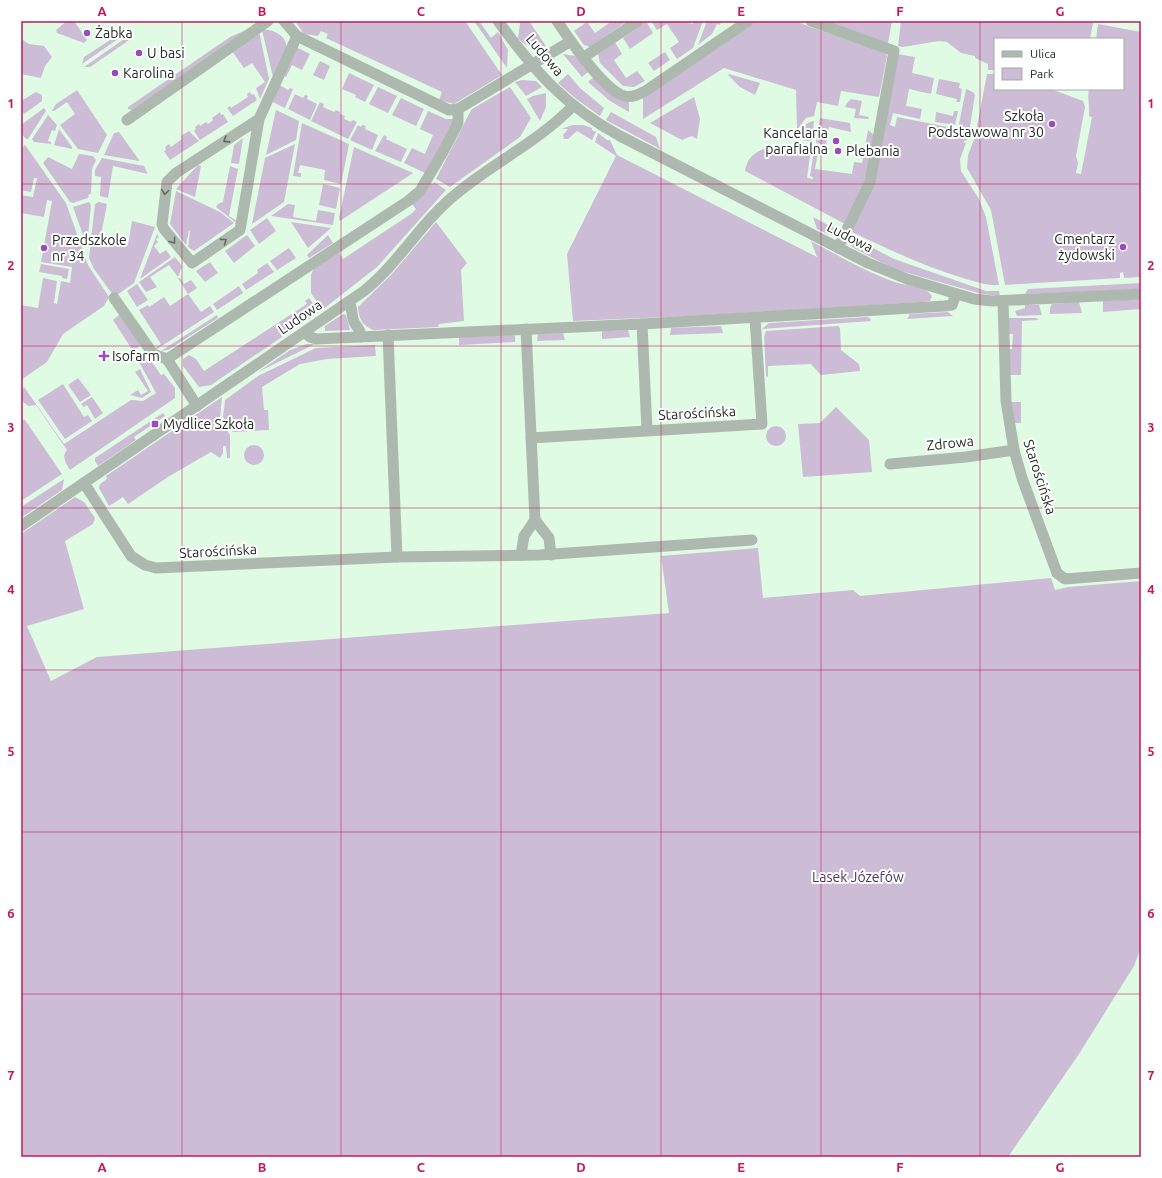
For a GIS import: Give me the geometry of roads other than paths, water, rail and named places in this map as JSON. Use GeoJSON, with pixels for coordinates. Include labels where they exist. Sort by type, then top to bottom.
{"type":"FeatureCollection","features":[{"type":"Feature","properties":{"kind":"street"},"geometry":{"type":"LineString","coordinates":[[126,120],[268,21]]}},
{"type":"Feature","properties":{"kind":"street"},"geometry":{"type":"LineString","coordinates":[[284,21],[297,36],[442,108],[449,110],[458,109],[571,41]]}},
{"type":"Feature","properties":{"kind":"street","name":"Ludowa"},"geometry":{"type":"LineString","coordinates":[[498,21],[532,65],[572,106],[620,136],[884,271],[956,294],[984,301],[1141,294]]}},
{"type":"Feature","properties":{"kind":"street"},"geometry":{"type":"LineString","coordinates":[[557,21],[584,58],[614,91],[624,96],[635,96],[647,90],[730,26],[748,21]]}},
{"type":"Feature","properties":{"kind":"street"},"geometry":{"type":"LineString","coordinates":[[584,58],[638,21]]}},
{"type":"Feature","properties":{"kind":"street"},"geometry":{"type":"LineString","coordinates":[[811,21],[894,51],[870,182],[838,248]]}},
{"type":"Feature","properties":{"kind":"street"},"geometry":{"type":"LineString","coordinates":[[259,119],[176,173],[167,182],[162,224],[172,241],[192,263],[240,230],[259,119],[297,36]]}},
{"type":"Feature","properties":{"kind":"street","name":"Ludowa"},"geometry":{"type":"LineString","coordinates":[[21,526],[349,302],[383,275],[455,194],[547,129],[572,106]]}},
{"type":"Feature","properties":{"kind":"street"},"geometry":{"type":"LineString","coordinates":[[167,359],[414,196],[429,178],[451,138],[458,123],[458,109]]}},
{"type":"Feature","properties":{"kind":"street"},"geometry":{"type":"LineString","coordinates":[[305,332],[310,337],[316,339],[755,318],[945,306],[952,305],[956,294]]}},
{"type":"Feature","properties":{"kind":"street"},"geometry":{"type":"LineString","coordinates":[[114,298],[153,354],[167,359],[197,406]]}},
{"type":"Feature","properties":{"kind":"street","name":"Starościńska"},"geometry":{"type":"LineString","coordinates":[[1003,301],[1006,402],[1014,450],[1029,499],[1059,576],[1065,579],[1141,573]]}},
{"type":"Feature","properties":{"kind":"street"},"geometry":{"type":"LineString","coordinates":[[349,302],[352,308],[354,322],[361,331],[361,337]]}},
{"type":"Feature","properties":{"kind":"street","name":"Starościńska"},"geometry":{"type":"LineString","coordinates":[[531,438],[762,424],[755,318]]}},
{"type":"Feature","properties":{"kind":"street","name":"Starościńska"},"geometry":{"type":"LineString","coordinates":[[642,324],[647,430]]}},
{"type":"Feature","properties":{"kind":"street"},"geometry":{"type":"LineString","coordinates":[[526,328],[535,520],[550,538],[551,554]]}},
{"type":"Feature","properties":{"kind":"street"},"geometry":{"type":"LineString","coordinates":[[388,335],[397,557]]}},
{"type":"Feature","properties":{"kind":"street","name":"Zdrowa"},"geometry":{"type":"LineString","coordinates":[[890,464],[966,457],[1014,450]]}},
{"type":"Feature","properties":{"kind":"street","name":"Starościńska"},"geometry":{"type":"LineString","coordinates":[[84,483],[131,556],[150,567],[162,568],[397,557],[551,554],[752,540]]}},
{"type":"Feature","properties":{"kind":"street"},"geometry":{"type":"LineString","coordinates":[[521,555],[524,536],[535,520]]}},
{"type":"Feature","properties":{"kind":"place","name":"Żabka"},"geometry":{"type":"Point","coordinates":[87,33]}},
{"type":"Feature","properties":{"kind":"place","name":"U basi"},"geometry":{"type":"Point","coordinates":[139,53]}},
{"type":"Feature","properties":{"kind":"place","name":"Karolina"},"geometry":{"type":"Point","coordinates":[115,73]}},
{"type":"Feature","properties":{"kind":"place","name":"Szkoła Podstawowa nr 30"},"geometry":{"type":"Point","coordinates":[1052,124]}},
{"type":"Feature","properties":{"kind":"place","name":"Kancelaria parafialna"},"geometry":{"type":"Point","coordinates":[836,141]}},
{"type":"Feature","properties":{"kind":"place","name":"Plebania"},"geometry":{"type":"Point","coordinates":[838,151]}},
{"type":"Feature","properties":{"kind":"place","name":"Cmentarz żydowski"},"geometry":{"type":"Point","coordinates":[1123,247]}},
{"type":"Feature","properties":{"kind":"place","name":"Przedszkole nr 34"},"geometry":{"type":"Point","coordinates":[44,248]}},
{"type":"Feature","properties":{"kind":"place","name":"Isofarm"},"geometry":{"type":"Point","coordinates":[104,356]}},
{"type":"Feature","properties":{"kind":"place","name":"Mydlice Szkoła"},"geometry":{"type":"Point","coordinates":[155,424]}},
{"type":"Feature","properties":{"kind":"park label","name":"Lasek Józefów"},"geometry":{"type":"Point","coordinates":[858,877]}}]}
